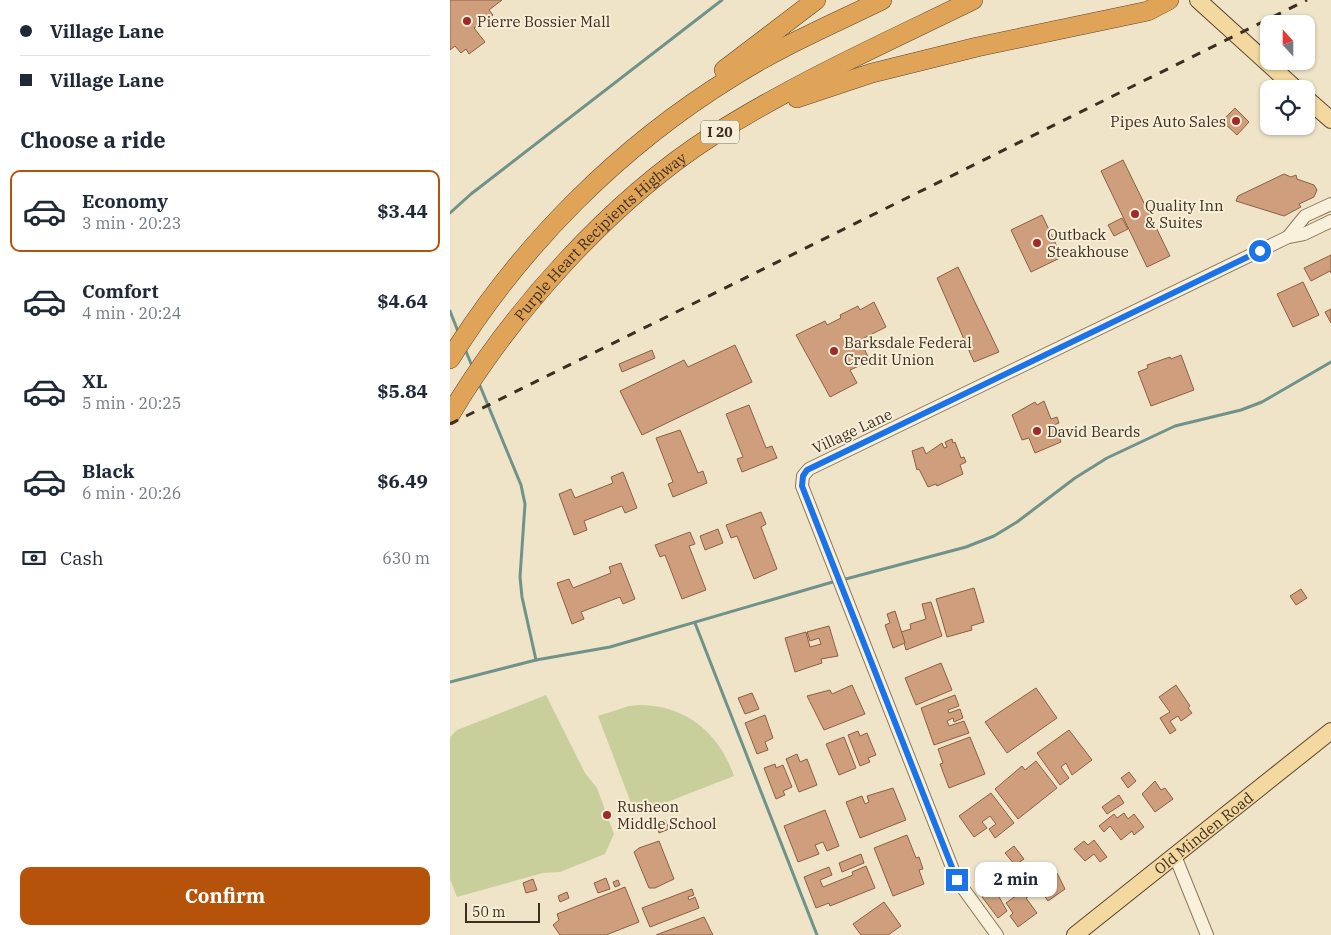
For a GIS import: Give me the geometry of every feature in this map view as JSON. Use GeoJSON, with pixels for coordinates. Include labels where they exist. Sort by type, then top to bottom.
{"type":"FeatureCollection","features":[{"type":"Feature","properties":{"kind":"highway"},"geometry":{"type":"LineString","coordinates":[[633,149],[683,101],[816,0]]}},
{"type":"Feature","properties":{"kind":"highway","name":"I 20"},"geometry":{"type":"LineString","coordinates":[[450,359],[501,285],[563,215],[633,149],[700,98],[735,75],[771,54],[882,0]]}},
{"type":"Feature","properties":{"kind":"highway","name":"Purple Heart Recipients Highway"},"geometry":{"type":"LineString","coordinates":[[450,415],[474,376],[512,327],[590,237],[672,166],[711,137],[742,118],[832,68],[973,0]]}},
{"type":"Feature","properties":{"kind":"highway"},"geometry":{"type":"LineString","coordinates":[[742,118],[872,73],[976,46],[1148,11],[1169,0]]}},
{"type":"Feature","properties":{"kind":"main road"},"geometry":{"type":"LineString","coordinates":[[1198,0],[1286,80]]}},
{"type":"Feature","properties":{"kind":"main road"},"geometry":{"type":"LineString","coordinates":[[1315,106],[1331,120]]}},
{"type":"Feature","properties":{"kind":"main road","name":"Old Minden Road"},"geometry":{"type":"LineString","coordinates":[[1075,935],[1331,731]]}},
{"type":"Feature","properties":{"kind":"street","name":"Village Lane"},"geometry":{"type":"LineString","coordinates":[[1288,237],[1293,228],[1305,216],[1331,204]]}},
{"type":"Feature","properties":{"kind":"street","name":"Village Lane"},"geometry":{"type":"LineString","coordinates":[[997,935],[957,880],[802,486],[803,476],[807,470],[1288,237],[1304,234],[1331,222]]}},
{"type":"Feature","properties":{"kind":"street"},"geometry":{"type":"LineString","coordinates":[[1175,856],[1207,935]]}},
{"type":"Feature","properties":{"kind":"green space"},"geometry":{"type":"Polygon","coordinates":[[[546,695],[585,773],[597,788],[614,834],[605,854],[560,872],[543,873],[457,897],[450,879],[450,737],[457,730],[546,695]]]}},
{"type":"Feature","properties":{"kind":"green space"},"geometry":{"type":"Polygon","coordinates":[[[629,706],[656,706],[672,710],[698,724],[719,747],[728,761],[734,776],[647,810],[631,803],[598,716],[629,706]]]}},
{"type":"Feature","properties":{"kind":"building","name":"Pierre Bossier Mall"},"geometry":{"type":"Polygon","coordinates":[[[450,0],[502,0],[489,10],[493,15],[474,28],[485,42],[469,54],[466,49],[461,53],[455,46],[450,50],[450,0]]]}},
{"type":"Feature","properties":{"kind":"building","name":"Pipes Auto Sales"},"geometry":{"type":"Polygon","coordinates":[[[1235,108],[1249,122],[1237,135],[1222,121],[1235,108]]]}},
{"type":"Feature","properties":{"kind":"building","name":"Quality Inn & Suites"},"geometry":{"type":"Polygon","coordinates":[[[1123,160],[1170,256],[1147,267],[1101,171],[1123,160]]]}},
{"type":"Feature","properties":{"kind":"building"},"geometry":{"type":"Polygon","coordinates":[[[1284,174],[1291,177],[1296,175],[1297,179],[1314,185],[1317,190],[1314,197],[1299,204],[1301,207],[1284,216],[1236,201],[1238,196],[1284,174]]]}},
{"type":"Feature","properties":{"kind":"building","name":"Outback Steakhouse"},"geometry":{"type":"Polygon","coordinates":[[[1042,215],[1062,257],[1031,272],[1011,230],[1042,215]]]}},
{"type":"Feature","properties":{"kind":"building"},"geometry":{"type":"Polygon","coordinates":[[[1122,218],[1128,229],[1114,236],[1108,225],[1122,218]]]}},
{"type":"Feature","properties":{"kind":"building"},"geometry":{"type":"Polygon","coordinates":[[[1331,255],[1331,273],[1330,271],[1311,281],[1304,268],[1331,255]]]}},
{"type":"Feature","properties":{"kind":"building"},"geometry":{"type":"Polygon","coordinates":[[[958,267],[999,352],[974,362],[937,278],[958,267]]]}},
{"type":"Feature","properties":{"kind":"building"},"geometry":{"type":"Polygon","coordinates":[[[1303,282],[1319,315],[1293,327],[1277,294],[1303,282]]]}},
{"type":"Feature","properties":{"kind":"building","name":"Barksdale Federal Credit Union"},"geometry":{"type":"Polygon","coordinates":[[[874,302],[886,327],[860,340],[870,361],[850,370],[857,383],[830,397],[796,335],[825,321],[827,325],[841,318],[840,315],[858,306],[860,310],[874,302]]]}},
{"type":"Feature","properties":{"kind":"building"},"geometry":{"type":"Polygon","coordinates":[[[1331,309],[1331,323],[1325,312],[1331,309]]]}},
{"type":"Feature","properties":{"kind":"building"},"geometry":{"type":"Polygon","coordinates":[[[735,345],[752,382],[642,435],[620,391],[684,360],[688,367],[735,345]]]}},
{"type":"Feature","properties":{"kind":"building"},"geometry":{"type":"Polygon","coordinates":[[[652,350],[655,358],[622,372],[619,364],[652,350]]]}},
{"type":"Feature","properties":{"kind":"building"},"geometry":{"type":"Polygon","coordinates":[[[1181,355],[1194,390],[1151,406],[1138,372],[1148,368],[1147,365],[1181,355]]]}},
{"type":"Feature","properties":{"kind":"building","name":"David Beards"},"geometry":{"type":"Polygon","coordinates":[[[1044,401],[1051,419],[1057,417],[1059,423],[1054,425],[1061,442],[1035,453],[1029,438],[1022,440],[1012,415],[1035,402],[1037,405],[1044,401]]]}},
{"type":"Feature","properties":{"kind":"building"},"geometry":{"type":"Polygon","coordinates":[[[749,405],[766,448],[772,446],[777,458],[742,472],[737,459],[743,457],[726,414],[749,405]]]}},
{"type":"Feature","properties":{"kind":"building"},"geometry":{"type":"Polygon","coordinates":[[[680,430],[698,473],[703,471],[707,483],[673,497],[668,484],[673,482],[656,438],[680,430]]]}},
{"type":"Feature","properties":{"kind":"building"},"geometry":{"type":"Polygon","coordinates":[[[952,439],[961,458],[964,457],[966,462],[960,465],[963,474],[937,486],[936,484],[928,487],[919,469],[917,470],[912,451],[923,447],[926,454],[942,443],[944,448],[947,447],[945,442],[952,439]]]}},
{"type":"Feature","properties":{"kind":"building"},"geometry":{"type":"Polygon","coordinates":[[[623,472],[637,508],[625,513],[622,506],[584,521],[587,530],[574,535],[559,494],[571,489],[575,498],[613,483],[611,477],[623,472]]]}},
{"type":"Feature","properties":{"kind":"building"},"geometry":{"type":"Polygon","coordinates":[[[761,512],[766,524],[761,527],[777,569],[754,579],[737,536],[731,538],[726,525],[761,512]]]}},
{"type":"Feature","properties":{"kind":"building"},"geometry":{"type":"Polygon","coordinates":[[[718,529],[723,543],[705,550],[700,536],[718,529]]]}},
{"type":"Feature","properties":{"kind":"building"},"geometry":{"type":"Polygon","coordinates":[[[690,532],[695,544],[689,546],[706,590],[682,599],[665,555],[660,557],[655,545],[690,532]]]}},
{"type":"Feature","properties":{"kind":"building"},"geometry":{"type":"Polygon","coordinates":[[[621,563],[635,599],[623,604],[620,597],[581,612],[584,619],[572,624],[557,583],[569,579],[573,588],[611,573],[609,567],[621,563]]]}},
{"type":"Feature","properties":{"kind":"building"},"geometry":{"type":"Polygon","coordinates":[[[974,588],[984,622],[971,626],[972,630],[947,637],[936,599],[974,588]]]}},
{"type":"Feature","properties":{"kind":"building"},"geometry":{"type":"Polygon","coordinates":[[[1301,589],[1307,598],[1296,605],[1290,596],[1301,589]]]}},
{"type":"Feature","properties":{"kind":"building"},"geometry":{"type":"Polygon","coordinates":[[[931,602],[942,636],[906,650],[901,632],[911,629],[910,624],[926,619],[922,604],[931,602]]]}},
{"type":"Feature","properties":{"kind":"building"},"geometry":{"type":"Polygon","coordinates":[[[895,611],[905,643],[893,648],[885,625],[890,623],[887,614],[895,611]]]}},
{"type":"Feature","properties":{"kind":"building"},"geometry":{"type":"Polygon","coordinates":[[[829,626],[838,656],[821,659],[822,663],[795,672],[785,638],[806,632],[810,647],[821,644],[819,638],[810,641],[807,632],[829,626]]]}},
{"type":"Feature","properties":{"kind":"building"},"geometry":{"type":"Polygon","coordinates":[[[941,663],[952,690],[916,705],[905,678],[941,663]]]}},
{"type":"Feature","properties":{"kind":"building"},"geometry":{"type":"Polygon","coordinates":[[[852,685],[865,714],[824,730],[807,696],[830,690],[832,694],[852,685]]]}},
{"type":"Feature","properties":{"kind":"building"},"geometry":{"type":"Polygon","coordinates":[[[1176,685],[1190,706],[1188,708],[1192,713],[1181,721],[1178,716],[1170,721],[1176,730],[1170,734],[1160,718],[1170,712],[1159,697],[1176,685]]]}},
{"type":"Feature","properties":{"kind":"building"},"geometry":{"type":"Polygon","coordinates":[[[1036,688],[1057,718],[1007,753],[985,722],[1036,688]]]}},
{"type":"Feature","properties":{"kind":"building"},"geometry":{"type":"Polygon","coordinates":[[[752,693],[759,709],[745,714],[738,698],[752,693]]]}},
{"type":"Feature","properties":{"kind":"building"},"geometry":{"type":"Polygon","coordinates":[[[955,695],[959,706],[948,710],[949,713],[960,709],[963,718],[954,722],[953,718],[947,721],[949,726],[964,721],[969,733],[934,745],[921,708],[955,695]]]}},
{"type":"Feature","properties":{"kind":"building"},"geometry":{"type":"Polygon","coordinates":[[[765,715],[773,738],[765,742],[768,750],[757,754],[745,723],[765,715]]]}},
{"type":"Feature","properties":{"kind":"building"},"geometry":{"type":"Polygon","coordinates":[[[1069,730],[1092,760],[1072,775],[1066,763],[1061,767],[1069,778],[1060,785],[1037,753],[1069,730]]]}},
{"type":"Feature","properties":{"kind":"building"},"geometry":{"type":"Polygon","coordinates":[[[858,731],[860,736],[867,733],[876,755],[868,758],[870,762],[860,766],[848,735],[858,731]]]}},
{"type":"Feature","properties":{"kind":"building"},"geometry":{"type":"Polygon","coordinates":[[[844,737],[856,768],[839,775],[826,744],[844,737]]]}},
{"type":"Feature","properties":{"kind":"building"},"geometry":{"type":"Polygon","coordinates":[[[970,737],[985,774],[949,788],[940,764],[943,763],[938,749],[970,737]]]}},
{"type":"Feature","properties":{"kind":"building"},"geometry":{"type":"Polygon","coordinates":[[[797,754],[800,762],[807,759],[817,785],[799,792],[786,759],[797,754]]]}},
{"type":"Feature","properties":{"kind":"building"},"geometry":{"type":"Polygon","coordinates":[[[1036,761],[1057,788],[1018,819],[995,789],[1022,766],[1025,770],[1036,761]]]}},
{"type":"Feature","properties":{"kind":"building"},"geometry":{"type":"Polygon","coordinates":[[[775,764],[776,768],[783,765],[792,787],[783,791],[785,795],[776,799],[764,768],[775,764]]]}},
{"type":"Feature","properties":{"kind":"building"},"geometry":{"type":"Polygon","coordinates":[[[1129,772],[1136,781],[1128,788],[1121,778],[1129,772]]]}},
{"type":"Feature","properties":{"kind":"building"},"geometry":{"type":"Polygon","coordinates":[[[1155,781],[1161,790],[1165,788],[1173,799],[1155,812],[1142,794],[1155,781]]]}},
{"type":"Feature","properties":{"kind":"building"},"geometry":{"type":"Polygon","coordinates":[[[893,788],[906,820],[860,838],[846,802],[862,796],[865,804],[869,802],[867,796],[893,788]]]}},
{"type":"Feature","properties":{"kind":"building"},"geometry":{"type":"Polygon","coordinates":[[[991,793],[1014,823],[995,838],[989,829],[996,824],[990,816],[982,822],[987,828],[974,837],[959,816],[991,793]]]}},
{"type":"Feature","properties":{"kind":"building"},"geometry":{"type":"Polygon","coordinates":[[[1119,795],[1124,803],[1107,814],[1102,807],[1119,795]]]}},
{"type":"Feature","properties":{"kind":"building"},"geometry":{"type":"Polygon","coordinates":[[[825,810],[839,846],[827,851],[823,842],[815,845],[819,854],[798,862],[784,826],[825,810]]]}},
{"type":"Feature","properties":{"kind":"building"},"geometry":{"type":"Polygon","coordinates":[[[1124,813],[1128,819],[1134,814],[1144,827],[1134,835],[1132,831],[1121,840],[1110,826],[1104,832],[1099,826],[1114,814],[1117,818],[1124,813]]]}},
{"type":"Feature","properties":{"kind":"building"},"geometry":{"type":"Polygon","coordinates":[[[665,820],[669,829],[659,833],[656,824],[665,820]]]}},
{"type":"Feature","properties":{"kind":"building"},"geometry":{"type":"Polygon","coordinates":[[[907,835],[916,858],[919,857],[923,869],[919,870],[924,884],[893,896],[874,848],[907,835]]]}},
{"type":"Feature","properties":{"kind":"building"},"geometry":{"type":"Polygon","coordinates":[[[1094,840],[1107,857],[1100,862],[1094,854],[1085,861],[1074,849],[1084,841],[1088,845],[1094,840]]]}},
{"type":"Feature","properties":{"kind":"building"},"geometry":{"type":"Polygon","coordinates":[[[659,841],[674,879],[655,888],[649,888],[634,852],[639,848],[659,841]]]}},
{"type":"Feature","properties":{"kind":"building"},"geometry":{"type":"Polygon","coordinates":[[[1014,846],[1024,859],[1015,865],[1005,853],[1014,846]]]}},
{"type":"Feature","properties":{"kind":"building"},"geometry":{"type":"Polygon","coordinates":[[[861,854],[864,863],[842,872],[839,863],[861,854]]]}},
{"type":"Feature","properties":{"kind":"building"},"geometry":{"type":"Polygon","coordinates":[[[866,866],[875,888],[830,906],[829,903],[816,908],[804,877],[829,867],[832,875],[820,880],[823,887],[853,875],[852,872],[866,866]]]}},
{"type":"Feature","properties":{"kind":"building"},"geometry":{"type":"Polygon","coordinates":[[[1057,873],[1065,889],[1048,901],[1036,884],[1042,880],[1044,882],[1057,873]]]}},
{"type":"Feature","properties":{"kind":"building"},"geometry":{"type":"Polygon","coordinates":[[[606,878],[610,889],[598,893],[594,883],[606,878]]]}},
{"type":"Feature","properties":{"kind":"building"},"geometry":{"type":"Polygon","coordinates":[[[533,879],[537,890],[526,893],[523,883],[533,879]]]}},
{"type":"Feature","properties":{"kind":"building"},"geometry":{"type":"Polygon","coordinates":[[[618,880],[620,885],[615,887],[613,882],[618,880]]]}},
{"type":"Feature","properties":{"kind":"building"},"geometry":{"type":"Polygon","coordinates":[[[625,887],[639,922],[606,935],[560,935],[553,925],[559,920],[557,914],[625,887]]]}},
{"type":"Feature","properties":{"kind":"building"},"geometry":{"type":"Polygon","coordinates":[[[994,888],[1007,911],[998,918],[982,897],[994,888]]]}},
{"type":"Feature","properties":{"kind":"building"},"geometry":{"type":"Polygon","coordinates":[[[692,889],[694,895],[688,897],[689,900],[695,897],[699,908],[650,927],[642,908],[692,889]]]}},
{"type":"Feature","properties":{"kind":"building"},"geometry":{"type":"Polygon","coordinates":[[[1025,889],[1029,896],[1026,898],[1037,913],[1018,927],[1010,916],[1013,913],[1006,903],[1025,889]]]}},
{"type":"Feature","properties":{"kind":"building"},"geometry":{"type":"Polygon","coordinates":[[[567,892],[569,898],[560,902],[558,896],[567,892]]]}},
{"type":"Feature","properties":{"kind":"building"},"geometry":{"type":"Polygon","coordinates":[[[884,902],[901,926],[888,935],[861,935],[853,924],[884,902]]]}},
{"type":"Feature","properties":{"kind":"building"},"geometry":{"type":"Polygon","coordinates":[[[704,917],[713,935],[656,935],[704,917]]]}},
{"type":"Feature","properties":{"kind":"waterway"},"geometry":{"type":"LineString","coordinates":[[450,213],[471,194],[722,0]]}},
{"type":"Feature","properties":{"kind":"waterway"},"geometry":{"type":"LineString","coordinates":[[450,311],[459,334]]}},
{"type":"Feature","properties":{"kind":"waterway"},"geometry":{"type":"LineString","coordinates":[[465,349],[472,366]]}},
{"type":"Feature","properties":{"kind":"waterway"},"geometry":{"type":"LineString","coordinates":[[842,580],[966,547],[994,536],[1017,522],[1075,478],[1107,458],[1175,426],[1241,410],[1262,402],[1331,362]]}},
{"type":"Feature","properties":{"kind":"waterway"},"geometry":{"type":"LineString","coordinates":[[478,381],[521,485],[525,504],[520,577],[522,597],[536,660]]}},
{"type":"Feature","properties":{"kind":"waterway"},"geometry":{"type":"LineString","coordinates":[[450,682],[536,660],[610,647],[836,581]]}},
{"type":"Feature","properties":{"kind":"waterway"},"geometry":{"type":"LineString","coordinates":[[695,623],[817,935]]}},
{"type":"Feature","properties":{"kind":"railway"},"geometry":{"type":"LineString","coordinates":[[450,424],[1307,0]]}},
{"type":"Feature","properties":{"kind":"place","name":"Pierre Bossier Mall"},"geometry":{"type":"Point","coordinates":[467,21]}},
{"type":"Feature","properties":{"kind":"place","name":"Pipes Auto Sales"},"geometry":{"type":"Point","coordinates":[1236,121]}},
{"type":"Feature","properties":{"kind":"place","name":"Quality Inn & Suites"},"geometry":{"type":"Point","coordinates":[1135,214]}},
{"type":"Feature","properties":{"kind":"place","name":"Outback Steakhouse"},"geometry":{"type":"Point","coordinates":[1037,243]}},
{"type":"Feature","properties":{"kind":"place","name":"Barksdale Federal Credit Union"},"geometry":{"type":"Point","coordinates":[834,351]}},
{"type":"Feature","properties":{"kind":"place","name":"David Beards"},"geometry":{"type":"Point","coordinates":[1037,431]}},
{"type":"Feature","properties":{"kind":"place","name":"Rusheon Middle School"},"geometry":{"type":"Point","coordinates":[607,815]}},
{"type":"Feature","properties":{"kind":"route"},"geometry":{"type":"LineString","coordinates":[[957,880],[802,486],[804,473],[1260,251]]}}]}
